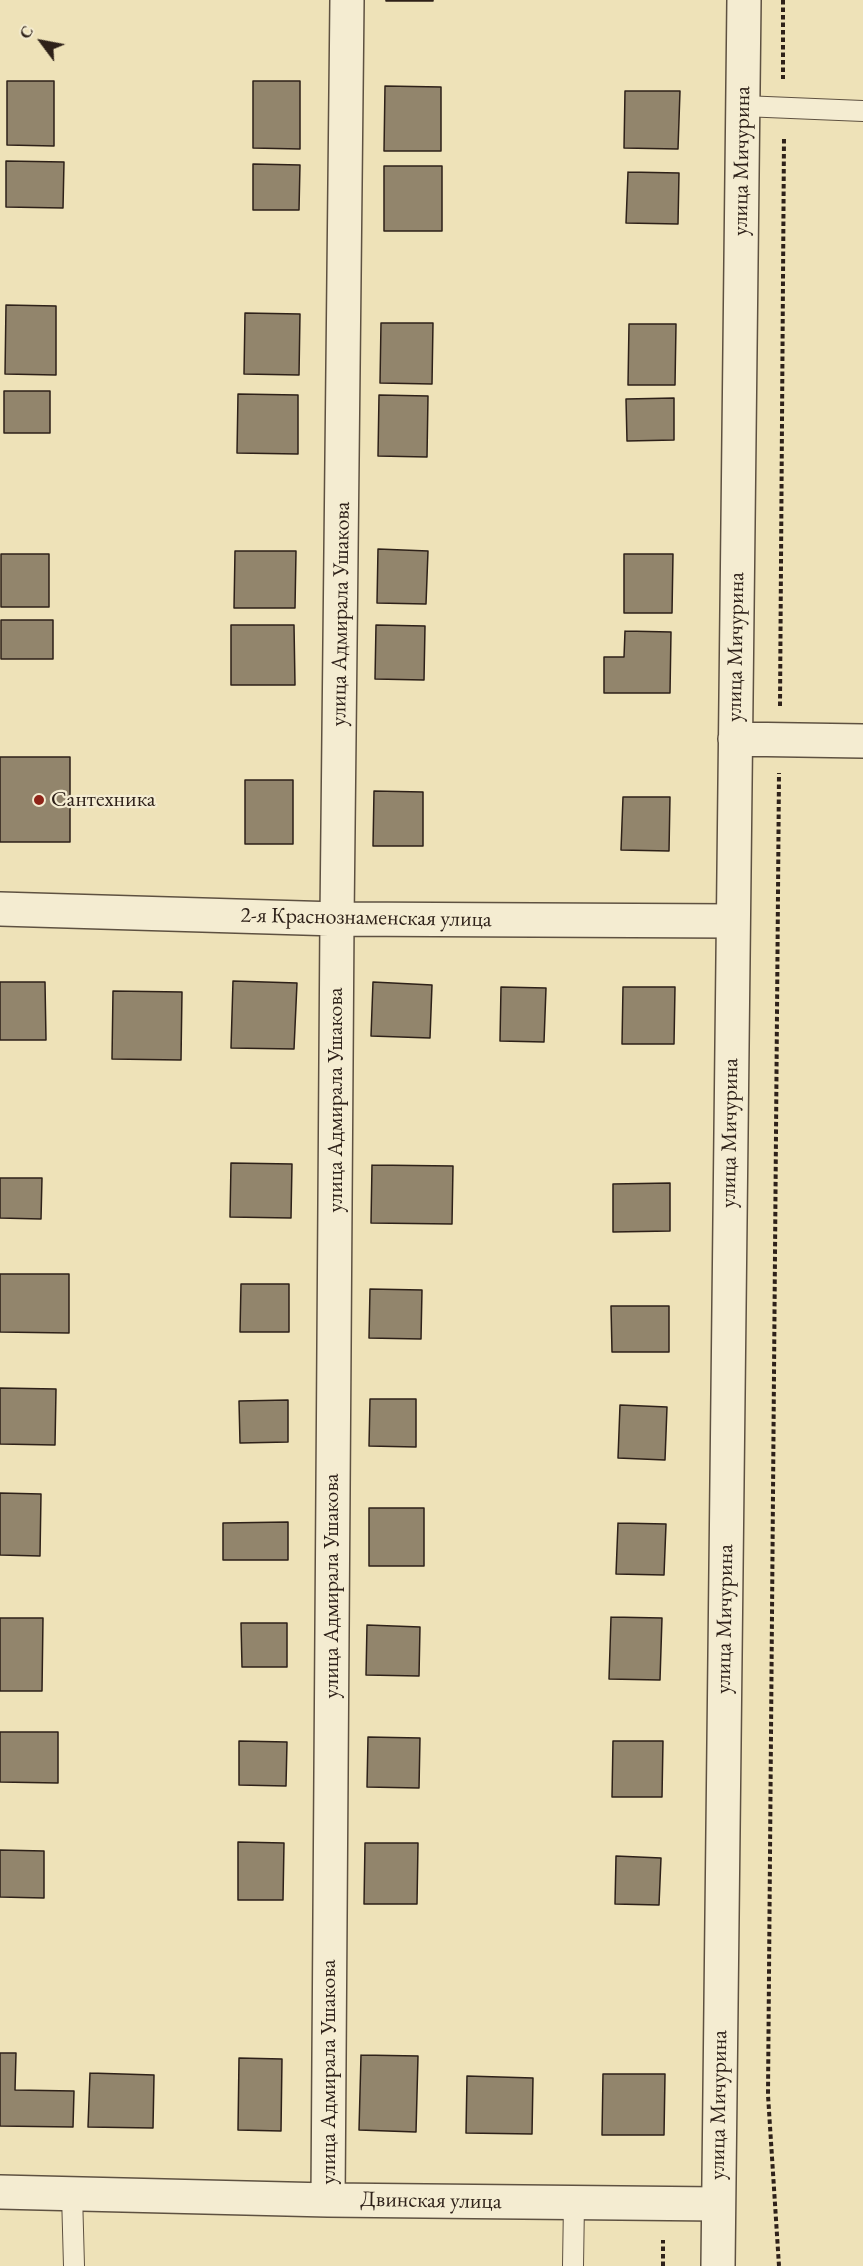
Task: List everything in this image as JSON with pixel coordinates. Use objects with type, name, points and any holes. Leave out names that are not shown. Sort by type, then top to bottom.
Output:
[{"type":"street","name":"улица Адмирала Ушакова","points":[[328,2200],[337,919],[347,0]]},
{"type":"street","name":"улица Мичурина","points":[[718,2266],[744,0]]},
{"type":"street","points":[[735,739],[863,741]]},
{"type":"street","name":"2-я Краснознаменская улица","points":[[0,909],[337,919],[732,921]]},
{"type":"street","name":"Двинская улица","points":[[0,2192],[328,2200],[718,2204]]},
{"type":"lane","points":[[743,106],[863,111]]},
{"type":"lane","points":[[72,2194],[74,2266]]},
{"type":"lane","points":[[573,2266],[574,2203]]},
{"type":"path","points":[[779,2266],[768,2095],[780,741],[783,0]]},
{"type":"building","points":[[433,0],[433,1],[386,1]]},
{"type":"building","points":[[7,81],[54,81],[54,146],[7,145]]},
{"type":"building","points":[[253,81],[300,81],[300,149],[253,148]]},
{"type":"building","points":[[385,86],[441,87],[441,151],[384,151]]},
{"type":"building","points":[[625,91],[680,91],[678,149],[624,148]]},
{"type":"building","points":[[6,161],[64,162],[63,208],[6,207]]},
{"type":"building","points":[[253,164],[300,165],[299,210],[253,210]]},
{"type":"building","points":[[384,166],[442,166],[442,231],[384,231]]},
{"type":"building","points":[[628,172],[679,173],[678,224],[626,223]]},
{"type":"building","points":[[6,305],[56,306],[56,375],[5,374]]},
{"type":"building","points":[[245,313],[300,314],[299,375],[244,374]]},
{"type":"building","points":[[381,323],[433,323],[432,384],[380,383]]},
{"type":"building","points":[[629,324],[676,324],[675,385],[628,385]]},
{"type":"building","points":[[4,391],[50,391],[50,433],[4,433]]},
{"type":"building","points":[[238,394],[298,395],[298,454],[237,453]]},
{"type":"building","points":[[379,395],[428,396],[427,457],[378,456]]},
{"type":"building","points":[[674,398],[674,440],[627,441],[626,399]]},
{"type":"building","points":[[378,549],[428,551],[426,604],[377,603]]},
{"type":"building","points":[[235,551],[296,551],[295,608],[234,608]]},
{"type":"building","points":[[1,554],[49,554],[49,607],[1,607]]},
{"type":"building","points":[[624,554],[673,554],[672,613],[624,613]]},
{"type":"building","points":[[1,620],[53,620],[53,659],[1,659]]},
{"type":"building","points":[[231,625],[294,625],[295,685],[231,685]]},
{"type":"building","points":[[376,625],[425,626],[424,680],[375,679]]},
{"type":"building","points":[[625,631],[671,632],[670,693],[604,693],[604,657],[624,657]]},
{"type":"building","points":[[0,757],[70,757],[70,842],[0,842]]},
{"type":"building","points":[[245,780],[293,780],[293,844],[245,844]]},
{"type":"building","points":[[374,791],[423,792],[423,846],[373,846]]},
{"type":"building","points":[[623,797],[670,797],[669,851],[621,850]]},
{"type":"building","points":[[233,981],[297,983],[294,1049],[231,1048]]},
{"type":"building","points":[[0,982],[45,982],[46,1040],[0,1040]]},
{"type":"building","points":[[373,982],[432,985],[430,1038],[371,1036]]},
{"type":"building","points":[[501,987],[546,988],[544,1042],[500,1041]]},
{"type":"building","points":[[623,987],[675,987],[674,1044],[622,1044]]},
{"type":"building","points":[[113,991],[182,992],[181,1060],[112,1059]]},
{"type":"building","points":[[231,1163],[292,1164],[291,1218],[230,1217]]},
{"type":"building","points":[[372,1165],[453,1166],[452,1224],[371,1223]]},
{"type":"building","points":[[0,1178],[42,1178],[41,1219],[0,1218]]},
{"type":"building","points":[[670,1183],[670,1231],[613,1232],[613,1184]]},
{"type":"building","points":[[0,1274],[69,1274],[69,1333],[0,1332]]},
{"type":"building","points":[[241,1284],[289,1284],[289,1332],[240,1332]]},
{"type":"building","points":[[370,1289],[422,1290],[421,1339],[369,1338]]},
{"type":"building","points":[[611,1306],[669,1306],[669,1352],[612,1352]]},
{"type":"building","points":[[0,1388],[56,1389],[55,1445],[0,1444]]},
{"type":"building","points":[[370,1399],[416,1399],[416,1447],[369,1446]]},
{"type":"building","points":[[288,1400],[288,1442],[240,1443],[239,1401]]},
{"type":"building","points":[[620,1405],[667,1407],[665,1460],[618,1458]]},
{"type":"building","points":[[0,1493],[41,1494],[40,1556],[0,1555]]},
{"type":"building","points":[[369,1508],[424,1508],[424,1566],[369,1566]]},
{"type":"building","points":[[288,1522],[288,1560],[223,1560],[223,1523]]},
{"type":"building","points":[[618,1523],[666,1524],[664,1575],[616,1574]]},
{"type":"building","points":[[611,1617],[662,1618],[660,1680],[609,1679]]},
{"type":"building","points":[[0,1618],[43,1618],[42,1691],[0,1691]]},
{"type":"building","points":[[241,1623],[287,1623],[287,1667],[242,1667]]},
{"type":"building","points":[[367,1625],[420,1627],[419,1676],[366,1675]]},
{"type":"building","points":[[0,1732],[58,1732],[58,1783],[0,1782]]},
{"type":"building","points":[[368,1737],[420,1738],[419,1788],[367,1787]]},
{"type":"building","points":[[239,1741],[287,1742],[286,1786],[239,1785]]},
{"type":"building","points":[[613,1741],[663,1741],[662,1797],[612,1797]]},
{"type":"building","points":[[238,1842],[284,1843],[283,1900],[238,1900]]},
{"type":"building","points":[[365,1843],[418,1843],[417,1904],[364,1904]]},
{"type":"building","points":[[0,1850],[44,1851],[44,1898],[0,1897]]},
{"type":"building","points":[[616,1856],[661,1858],[659,1905],[615,1904]]},
{"type":"building","points":[[0,2053],[16,2053],[15,2090],[74,2091],[73,2127],[0,2126]]},
{"type":"building","points":[[361,2055],[418,2056],[416,2132],[359,2130]]},
{"type":"building","points":[[239,2058],[282,2059],[281,2131],[238,2130]]},
{"type":"building","points":[[90,2073],[154,2075],[153,2128],[88,2127]]},
{"type":"building","points":[[603,2074],[665,2074],[664,2135],[602,2135]]},
{"type":"building","points":[[467,2076],[533,2078],[532,2134],[466,2133]]},
{"type":"place","name":"Сантехника","points":[[39,800]]}]
